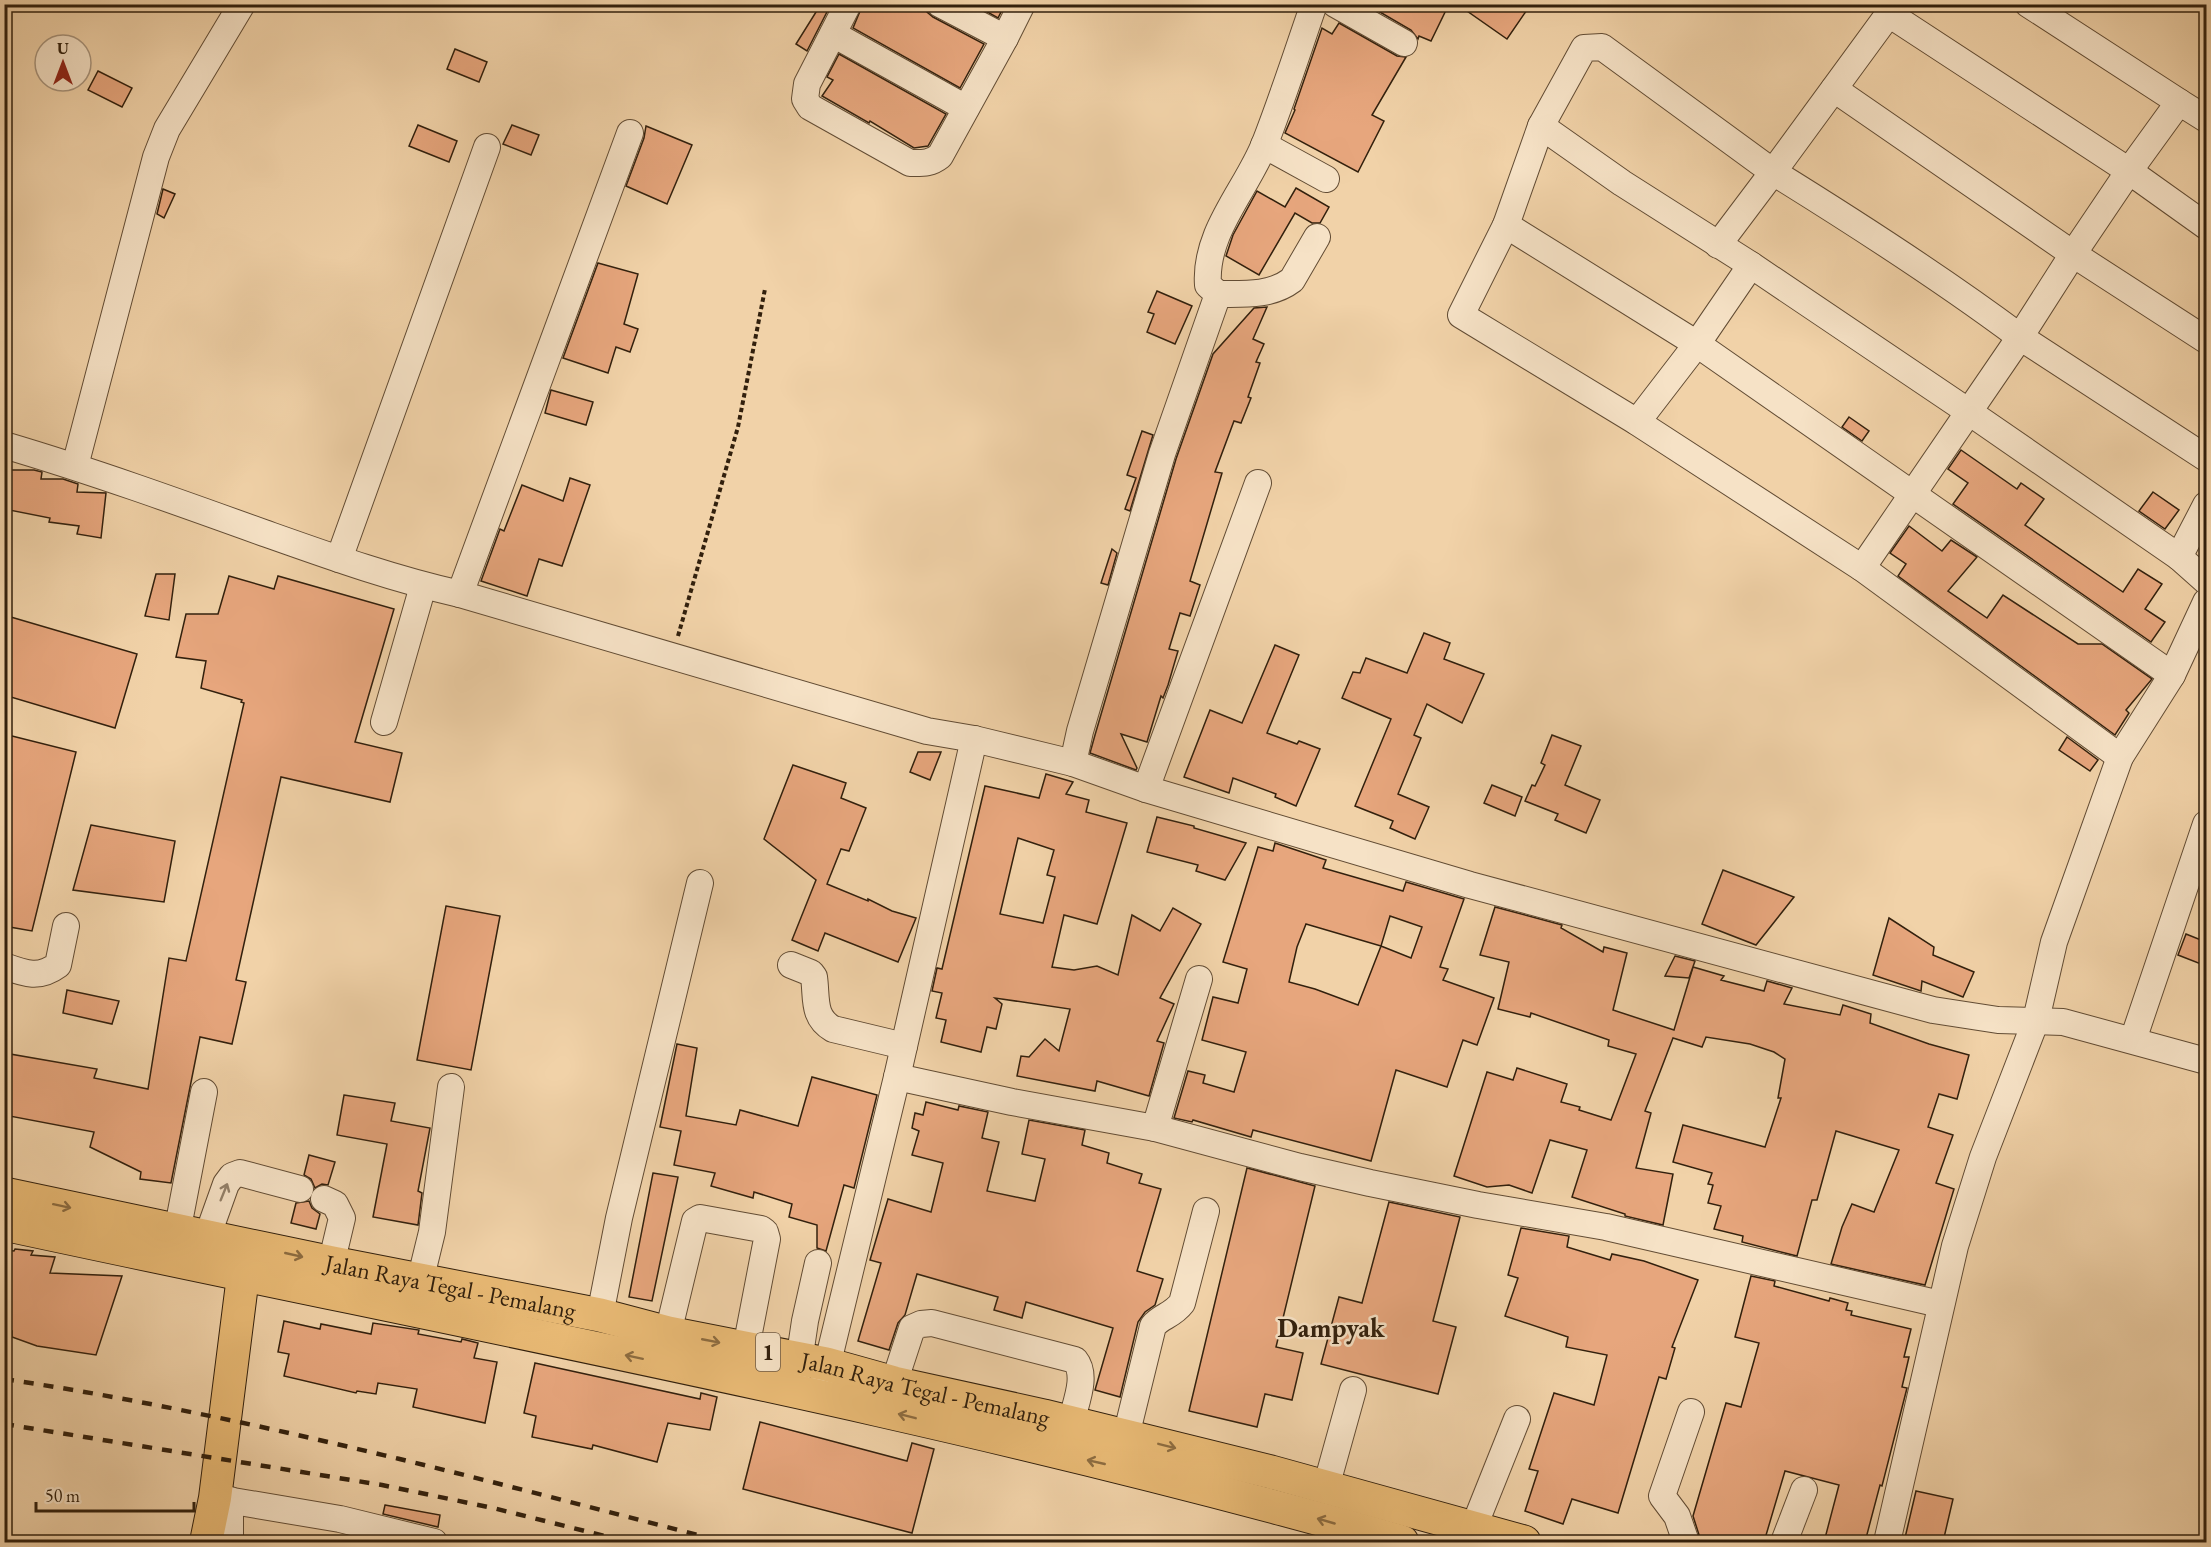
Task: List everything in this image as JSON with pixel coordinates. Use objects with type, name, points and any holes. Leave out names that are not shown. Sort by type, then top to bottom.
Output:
[{"type":"highway","name":"Jalan Raya Tegal - Pemalang","points":[[4,1194],[188,1248]]},
{"type":"highway","name":"Jalan Raya Tegal - Pemalang","points":[[4,1224],[188,1248],[810,1377],[1402,1542]]},
{"type":"highway","name":"Jalan Raya Tegal - Pemalang","points":[[328,1278],[420,1281],[600,1315],[668,1333],[746,1348],[810,1377],[894,1383],[1071,1423],[1326,1487],[1471,1536],[1524,1542]]},
{"type":"main road","points":[[206,1542],[223,1499],[247,1260]]},
{"type":"street","points":[[75,466],[156,157],[167,129],[242,4]]},
{"type":"street","points":[[848,4],[807,84],[806,99],[810,107],[910,163],[932,162],[940,156],[1022,4]]},
{"type":"street","points":[[940,4],[1005,38]]},
{"type":"street","points":[[1314,4],[1264,145],[1217,235],[1208,263],[1208,285],[1218,294],[1271,291],[1286,285],[1292,280],[1317,237]]},
{"type":"street","points":[[1335,4],[1404,43]]},
{"type":"street","points":[[2028,4],[2206,119]]},
{"type":"street","points":[[1718,245],[1893,9],[2206,226]]},
{"type":"street","points":[[833,34],[966,108]]},
{"type":"street","points":[[2120,757],[1862,568],[1637,422],[1461,315],[1506,225],[1541,126],[1584,48],[1602,47],[1773,172],[1876,237],[1974,302],[2020,337],[2206,458]]},
{"type":"street","points":[[1834,89],[2073,254],[2206,340]]},
{"type":"street","points":[[1862,568],[1911,494],[1970,412],[2129,171],[2179,102]]},
{"type":"street","points":[[1541,126],[1622,183],[1751,265],[1970,412],[2179,557],[2206,581]]},
{"type":"street","points":[[460,594],[630,133]]},
{"type":"street","points":[[1264,145],[1326,179]]},
{"type":"street","points":[[339,560],[487,147]]},
{"type":"street","points":[[1506,225],[1697,344],[2172,675]]},
{"type":"street","points":[[1637,422],[1697,344],[1751,265]]},
{"type":"street","points":[[1073,763],[1080,731],[1162,454],[1218,294]]},
{"type":"street","points":[[4,445],[75,466],[339,560],[423,586],[460,594],[927,731],[1073,763],[1146,789],[1493,891],[1925,1008],[1998,1020],[2063,1022],[2206,1061]]},
{"type":"street","points":[[1146,789],[1258,483]]},
{"type":"street","points":[[2179,557],[2206,505]]},
{"type":"street","points":[[384,722],[423,586]]},
{"type":"street","points":[[1887,1542],[1955,1246],[1983,1158],[2036,1020],[2054,942],[2120,757],[2172,675],[2206,602]]},
{"type":"street","points":[[810,1377],[897,1077],[974,740]]},
{"type":"street","points":[[2133,1040],[2206,824]]},
{"type":"street","points":[[600,1315],[619,1218],[700,883]]},
{"type":"street","points":[[4,966],[23,973],[46,974],[58,965],[66,926]]},
{"type":"street","points":[[791,965],[811,973],[814,977],[819,1016],[824,1024],[833,1029],[904,1046]]},
{"type":"street","points":[[1155,1128],[1199,979]]},
{"type":"street","points":[[897,1077],[1012,1102],[1155,1128],[1300,1167],[1370,1183],[1478,1205],[1606,1227],[1940,1304]]},
{"type":"street","points":[[420,1281],[432,1232],[451,1087]]},
{"type":"street","points":[[188,1248],[204,1092]]},
{"type":"street","points":[[188,1248],[232,1176],[240,1173],[300,1189]]},
{"type":"street","points":[[324,1199],[335,1204],[342,1218],[328,1278]]},
{"type":"street","points":[[1126,1436],[1153,1326],[1175,1311],[1182,1303],[1206,1211]]},
{"type":"street","points":[[668,1333],[695,1221],[700,1218],[761,1229],[765,1232],[767,1239],[746,1348]]},
{"type":"street","points":[[810,1377],[818,1263]]},
{"type":"street","points":[[894,1383],[912,1328],[932,1323],[1075,1360],[1080,1366],[1081,1377],[1071,1423]]},
{"type":"street","points":[[1326,1487],[1353,1390]]},
{"type":"street","points":[[1686,1542],[1677,1516],[1662,1496],[1691,1412]]},
{"type":"street","points":[[1471,1536],[1517,1419]]},
{"type":"street","points":[[1784,1542],[1804,1490]]},
{"type":"street","points":[[230,1542],[223,1499],[340,1519],[434,1542]]},
{"type":"path","points":[[672,657],[738,427],[765,289]]},
{"type":"building","points":[[821,4],[831,4],[807,51],[796,44]]},
{"type":"building","points":[[863,4],[925,4],[927,12],[933,17],[984,44],[960,88],[853,28]]},
{"type":"building","points":[[973,4],[1005,4],[998,18]]},
{"type":"building","points":[[1366,4],[1449,4],[1431,41],[1419,36],[1418,39],[1411,30]]},
{"type":"building","points":[[1457,4],[1531,4],[1507,39]]},
{"type":"building","points":[[1339,23],[1397,56],[1406,57],[1372,115],[1384,121],[1358,172],[1285,133],[1322,28],[1332,34]]},
{"type":"building","points":[[455,49],[487,62],[479,82],[447,69]]},
{"type":"building","points":[[839,54],[946,114],[928,146],[914,148],[870,121],[869,123],[822,96],[833,80],[827,77]]},
{"type":"building","points":[[98,71],[132,88],[122,107],[93,92],[93,80]]},
{"type":"building","points":[[418,125],[457,141],[449,162],[409,146]]},
{"type":"building","points":[[512,125],[539,135],[531,155],[503,144]]},
{"type":"building","points":[[646,126],[692,145],[667,204],[626,186],[644,138]]},
{"type":"building","points":[[1296,188],[1329,207],[1320,223],[1312,223],[1295,213],[1259,275],[1226,256],[1233,235],[1257,191],[1285,207]]},
{"type":"building","points":[[163,189],[175,194],[164,218],[157,214]]},
{"type":"building","points":[[598,263],[638,274],[624,324],[638,329],[630,352],[616,347],[608,373],[563,358]]},
{"type":"building","points":[[1157,291],[1192,306],[1175,344],[1147,332],[1154,314],[1148,312]]},
{"type":"building","points":[[1267,307],[1253,339],[1264,344],[1256,362],[1260,363],[1248,397],[1251,398],[1241,423],[1234,421],[1215,472],[1222,473],[1190,581],[1200,585],[1190,616],[1180,613],[1169,649],[1178,651],[1168,685],[1163,698],[1161,696],[1147,742],[1121,734],[1136,770],[1090,753],[1095,735],[1176,459],[1213,354],[1254,308]]},
{"type":"building","points":[[551,390],[593,402],[586,425],[545,413]]},
{"type":"building","points":[[1849,417],[1869,431],[1862,441],[1842,427]]},
{"type":"building","points":[[1142,431],[1153,435],[1130,511],[1125,509],[1136,478],[1127,475]]},
{"type":"building","points":[[1961,450],[2017,489],[2021,483],[2044,499],[2025,525],[2123,592],[2138,569],[2162,584],[2145,609],[2165,622],[2151,642],[1953,504],[1968,483],[1948,469]]},
{"type":"building","points":[[4,470],[34,470],[42,472],[41,479],[63,479],[78,484],[77,492],[106,493],[101,538],[77,534],[79,526],[49,522],[50,518],[4,509]]},
{"type":"building","points":[[570,478],[590,485],[562,566],[539,559],[527,596],[481,581],[500,529],[504,531],[522,485],[563,501]]},
{"type":"building","points":[[2153,492],[2179,510],[2165,529],[2139,511]]},
{"type":"building","points":[[1909,526],[1942,551],[1951,540],[1977,557],[1948,591],[1987,618],[2003,595],[2078,644],[2102,644],[2152,679],[2126,710],[2129,713],[2115,735],[1898,576],[1906,564],[1890,553]]},
{"type":"building","points":[[1112,549],[1117,553],[1108,585],[1101,583]]},
{"type":"building","points":[[156,574],[175,574],[169,620],[145,616]]},
{"type":"building","points":[[229,576],[274,589],[278,576],[394,609],[355,742],[402,753],[390,802],[281,777],[236,980],[246,982],[232,1044],[200,1037],[171,1183],[140,1179],[141,1172],[90,1147],[94,1132],[4,1115],[4,1053],[97,1069],[94,1078],[148,1089],[169,958],[186,961],[244,703],[241,702],[242,700],[201,688],[206,661],[176,657],[186,614],[218,614]]},
{"type":"building","points":[[4,615],[137,654],[115,728],[4,695]]},
{"type":"building","points":[[1424,633],[1450,643],[1444,659],[1484,674],[1462,723],[1427,704],[1414,735],[1421,738],[1398,794],[1429,807],[1415,839],[1390,828],[1393,821],[1355,806],[1391,719],[1342,698],[1353,672],[1360,673],[1366,658],[1407,673]]},
{"type":"building","points":[[1275,645],[1299,655],[1267,733],[1297,744],[1299,741],[1320,749],[1296,806],[1275,797],[1276,794],[1233,778],[1229,793],[1184,777],[1210,710],[1242,723]]},
{"type":"building","points":[[4,734],[76,752],[32,931],[4,926]]},
{"type":"building","points":[[1552,735],[1581,746],[1565,785],[1600,800],[1586,833],[1555,820],[1558,814],[1525,801],[1545,765],[1541,763]]},
{"type":"building","points":[[2067,737],[2098,760],[2090,771],[2059,750]]},
{"type":"building","points":[[918,752],[941,752],[930,780],[910,772]]},
{"type":"building","points":[[793,765],[846,783],[841,798],[866,808],[849,851],[841,849],[827,884],[868,901],[868,899],[892,911],[916,918],[898,962],[825,933],[818,951],[792,940],[816,880],[764,839]]},
{"type":"building","points":[[1046,774],[1073,782],[1066,794],[1089,800],[1086,812],[1127,823],[1097,924],[1064,915],[1052,967],[1074,970],[1097,966],[1118,975],[1132,915],[1160,931],[1173,908],[1201,924],[1160,998],[1174,1004],[1157,1041],[1164,1043],[1149,1096],[1097,1081],[1095,1091],[1017,1076],[1021,1056],[1029,1057],[1045,1039],[1059,1051],[1070,1009],[995,998],[1002,1004],[996,1029],[987,1027],[981,1052],[941,1042],[946,1020],[936,1018],[942,993],[932,991],[937,968],[942,969],[985,786],[1039,798]],"holes":[[[1018,838],[1054,850],[1047,875],[1055,877],[1043,923],[1000,914]]]},
{"type":"building","points":[[1492,785],[1522,797],[1515,816],[1484,803]]},
{"type":"building","points":[[1157,817],[1246,843],[1225,880],[1196,871],[1198,865],[1147,852]]},
{"type":"building","points":[[91,825],[175,841],[164,902],[73,890]]},
{"type":"building","points":[[1275,843],[1326,860],[1323,868],[1403,891],[1406,882],[1464,899],[1440,967],[1448,969],[1443,980],[1494,998],[1477,1045],[1463,1040],[1447,1087],[1396,1070],[1371,1161],[1253,1130],[1251,1137],[1193,1120],[1192,1122],[1174,1118],[1188,1071],[1205,1075],[1203,1083],[1234,1092],[1246,1052],[1202,1040],[1213,997],[1238,1003],[1247,969],[1223,962],[1258,847],[1273,851]],"holes":[[[1390,916],[1422,927],[1411,958],[1381,946]],[[1306,924],[1381,946],[1358,1005],[1289,982],[1297,947]]]},
{"type":"building","points":[[1723,870],[1794,897],[1756,945],[1702,924]]},
{"type":"building","points":[[446,906],[500,916],[471,1070],[417,1060]]},
{"type":"building","points":[[1495,907],[1562,925],[1561,928],[1603,952],[1604,947],[1627,953],[1613,1010],[1674,1030],[1693,967],[1724,976],[1721,980],[1764,991],[1767,981],[1792,988],[1784,1004],[1840,1015],[1843,1005],[1871,1014],[1870,1023],[1929,1044],[1969,1055],[1957,1099],[1939,1094],[1928,1127],[1953,1135],[1936,1183],[1954,1189],[1925,1285],[1831,1264],[1842,1227],[1852,1204],[1874,1212],[1899,1150],[1836,1131],[1817,1200],[1812,1200],[1797,1256],[1742,1242],[1743,1236],[1714,1229],[1721,1206],[1708,1203],[1713,1185],[1708,1184],[1712,1173],[1673,1162],[1683,1125],[1765,1147],[1781,1098],[1778,1098],[1785,1059],[1774,1052],[1750,1044],[1706,1037],[1702,1047],[1673,1038],[1645,1111],[1651,1113],[1636,1168],[1673,1174],[1663,1225],[1625,1216],[1625,1214],[1572,1197],[1587,1150],[1550,1140],[1532,1193],[1509,1185],[1487,1187],[1454,1176],[1487,1072],[1513,1080],[1517,1068],[1567,1084],[1561,1102],[1611,1120],[1636,1054],[1608,1046],[1609,1040],[1531,1013],[1530,1017],[1498,1009],[1509,962],[1480,955]]},
{"type":"building","points":[[1889,918],[1934,947],[1933,955],[1974,972],[1963,997],[1922,981],[1921,991],[1873,975]]},
{"type":"building","points":[[2186,934],[2206,942],[2206,966],[2178,955]]},
{"type":"building","points":[[1675,956],[1695,961],[1689,978],[1665,976]]},
{"type":"building","points":[[67,990],[119,1001],[112,1024],[63,1013]]},
{"type":"building","points":[[677,1044],[697,1048],[686,1116],[736,1125],[740,1110],[798,1126],[812,1077],[877,1095],[854,1188],[844,1185],[826,1251],[817,1248],[817,1225],[789,1217],[792,1204],[754,1192],[753,1198],[711,1186],[715,1173],[674,1165],[681,1131],[660,1127]]},
{"type":"building","points":[[344,1095],[395,1103],[391,1121],[430,1128],[418,1191],[422,1193],[418,1225],[373,1217],[387,1144],[337,1135]]},
{"type":"building","points":[[926,1102],[958,1110],[959,1106],[988,1112],[982,1138],[999,1142],[987,1191],[1035,1201],[1045,1159],[1022,1154],[1029,1120],[1085,1130],[1082,1145],[1109,1153],[1107,1163],[1142,1174],[1139,1183],[1161,1189],[1137,1271],[1163,1279],[1155,1305],[1145,1312],[1138,1322],[1120,1397],[1095,1390],[1113,1328],[1026,1302],[1022,1318],[994,1310],[998,1297],[917,1274],[905,1315],[898,1323],[889,1350],[858,1341],[881,1263],[870,1260],[888,1199],[931,1212],[943,1163],[912,1155],[919,1131],[912,1128],[915,1113],[923,1115]]},
{"type":"building","points":[[309,1155],[335,1162],[328,1185],[322,1184],[315,1188],[311,1179],[304,1175]]},
{"type":"building","points":[[1247,1168],[1315,1186],[1276,1347],[1303,1353],[1292,1400],[1265,1394],[1257,1427],[1189,1411]]},
{"type":"building","points":[[653,1173],[678,1177],[652,1301],[629,1297]]},
{"type":"building","points":[[309,1201],[312,1208],[320,1214],[316,1229],[291,1223],[296,1203]]},
{"type":"building","points":[[1389,1202],[1460,1217],[1433,1321],[1456,1327],[1438,1394],[1321,1364],[1339,1297],[1362,1303]]},
{"type":"building","points":[[1521,1228],[1569,1236],[1567,1247],[1610,1260],[1612,1254],[1644,1261],[1698,1280],[1672,1347],[1675,1348],[1666,1379],[1659,1377],[1618,1513],[1572,1499],[1563,1524],[1525,1511],[1538,1471],[1529,1469],[1554,1393],[1594,1405],[1607,1355],[1566,1347],[1568,1337],[1505,1316],[1518,1278],[1508,1275]]},
{"type":"building","points":[[15,1249],[33,1251],[31,1255],[55,1257],[50,1273],[122,1276],[96,1355],[37,1346],[12,1337],[12,1331],[4,1330],[4,1250],[14,1251]]},
{"type":"building","points":[[1751,1276],[1775,1281],[1774,1286],[1829,1301],[1830,1298],[1848,1303],[1846,1310],[1852,1311],[1851,1315],[1911,1329],[1904,1357],[1909,1357],[1902,1387],[1907,1388],[1865,1542],[1824,1542],[1839,1485],[1785,1471],[1764,1542],[1714,1542],[1700,1538],[1693,1516],[1726,1403],[1741,1407],[1759,1343],[1735,1337]]},
{"type":"building","points":[[284,1321],[320,1329],[321,1324],[371,1334],[373,1323],[419,1330],[418,1334],[478,1343],[474,1358],[497,1362],[485,1423],[413,1407],[417,1389],[378,1383],[376,1394],[357,1391],[356,1393],[284,1376],[289,1354],[278,1352]]},
{"type":"building","points":[[535,1363],[700,1399],[701,1393],[717,1397],[710,1430],[668,1423],[657,1462],[593,1445],[592,1449],[532,1437],[536,1416],[524,1413]]},
{"type":"building","points":[[760,1422],[907,1461],[912,1443],[934,1449],[912,1533],[743,1489]]},
{"type":"building","points":[[1916,1491],[1953,1499],[1943,1542],[1904,1542]]},
{"type":"building","points":[[385,1505],[440,1515],[438,1527],[383,1514]]},
{"type":"railway","points":[[4,1379],[95,1394],[277,1430],[457,1473],[725,1542]]},
{"type":"railway","points":[[4,1424],[382,1485],[493,1508],[629,1542]]},
{"type":"district","name":"Dampyak","points":[[1331,1327]]}]
